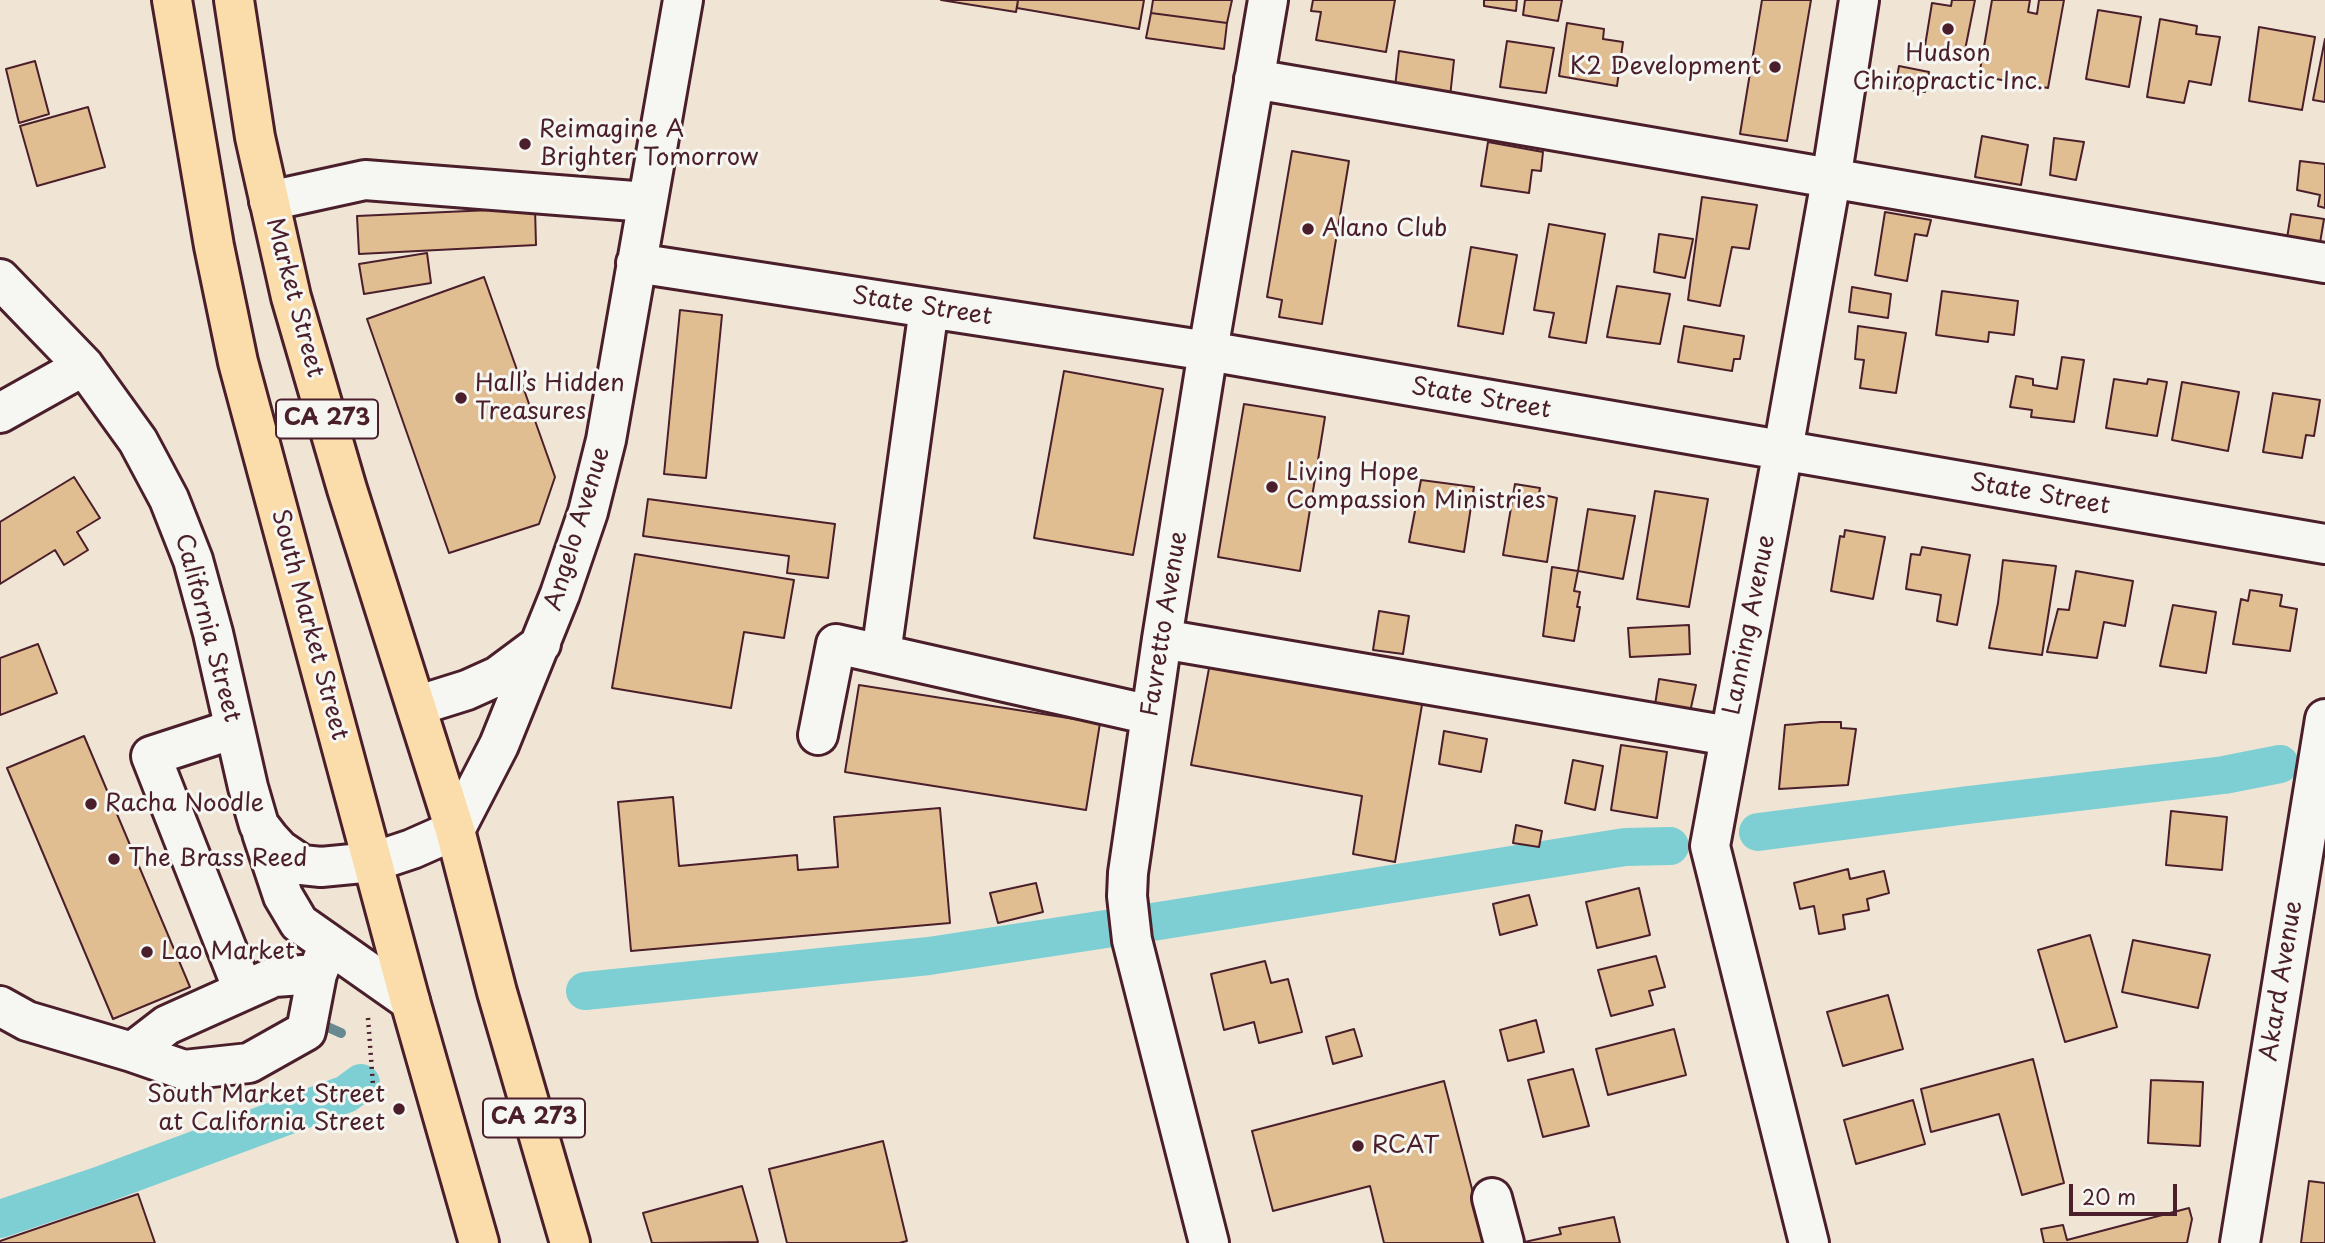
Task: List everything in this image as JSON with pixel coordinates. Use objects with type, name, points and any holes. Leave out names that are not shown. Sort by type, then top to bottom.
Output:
[{"type":"main road","name":"South Market Street","points":[[172,0],[214,246],[238,362],[410,1001],[479,1243]]},
{"type":"main road","name":"Market Street","points":[[234,0],[255,137],[294,310],[347,489],[455,830]]},
{"type":"main road","name":"CA 273","points":[[455,830],[497,992],[570,1243]]},
{"type":"street","name":"Angelo Avenue","points":[[455,830],[499,745],[541,644],[598,478],[683,0]]},
{"type":"street","name":"Favretto Avenue","points":[[1209,1243],[1130,927],[1128,873],[1208,351],[1268,0]]},
{"type":"street","name":"Lanning Avenue","points":[[1809,1243],[1712,859],[1711,834],[1831,180],[1859,0]]},
{"type":"street","points":[[1254,79],[2325,263]]},
{"type":"street","points":[[269,201],[365,180],[647,202]]},
{"type":"street","name":"State Street","points":[[636,262],[1208,351],[2325,544]]},
{"type":"street","name":"California Street","points":[[0,279],[84,366],[138,441],[169,499],[193,560],[248,787],[289,909],[323,959],[410,1001]]},
{"type":"street","points":[[881,654],[929,308]]},
{"type":"street","points":[[0,413],[84,366]]},
{"type":"street","points":[[1162,639],[1729,736]]},
{"type":"street","points":[[416,706],[467,690],[498,676],[541,644]]},
{"type":"street","points":[[818,735],[835,644],[1151,715]]},
{"type":"street","name":"Akard Avenue","points":[[2239,1243],[2325,719]]},
{"type":"street","points":[[234,729],[151,756],[243,990]]},
{"type":"street","name":"California Street","points":[[259,825],[280,850],[302,865],[338,867],[373,862]]},
{"type":"street","points":[[373,862],[455,830]]},
{"type":"street","points":[[132,1052],[167,1025],[243,990],[323,959]]},
{"type":"street","points":[[9,1021],[132,1052],[184,1070],[248,1063],[306,1031],[323,959]]},
{"type":"street","points":[[1492,1198],[1504,1243]]},
{"type":"path","points":[[368,1013],[374,1098]]},
{"type":"building","points":[[941,0],[1018,0],[1016,12]]},
{"type":"building","points":[[1018,0],[1144,0],[1139,29],[1017,8]]},
{"type":"building","points":[[1153,0],[1232,0],[1227,23],[1151,13]]},
{"type":"building","points":[[1313,0],[1395,0],[1386,52],[1316,40],[1321,12],[1311,11]]},
{"type":"building","points":[[1484,0],[1517,0],[1516,11],[1484,6]]},
{"type":"building","points":[[1525,0],[1562,0],[1558,21],[1523,15]]},
{"type":"building","name":"K2 Development","points":[[1762,0],[1811,0],[1787,141],[1740,134]]},
{"type":"building","name":"Hudson Chiropractic Inc.","points":[[1952,0],[1975,0],[1963,60],[1924,52],[1932,3],[1951,6]]},
{"type":"building","points":[[1992,0],[2030,0],[2028,12],[2037,14],[2039,0],[2064,0],[2048,88],[1979,76]]},
{"type":"building","points":[[2098,10],[2141,17],[2129,87],[2086,79]]},
{"type":"building","points":[[1151,13],[1227,23],[1224,49],[1146,38]]},
{"type":"building","points":[[2160,19],[2197,26],[2196,34],[2220,37],[2211,85],[2189,81],[2184,103],[2147,97]]},
{"type":"building","points":[[1567,23],[1604,29],[1603,39],[1623,42],[1617,86],[1559,76]]},
{"type":"building","points":[[2259,27],[2315,37],[2302,110],[2249,101]]},
{"type":"building","points":[[2325,39],[2325,102],[2313,100]]},
{"type":"building","points":[[1507,41],[1554,48],[1546,93],[1500,87]]},
{"type":"building","points":[[1399,51],[1454,60],[1450,97],[1395,87]]},
{"type":"building","points":[[35,61],[49,114],[19,123],[6,69]]},
{"type":"building","points":[[1899,66],[1929,72],[1925,92],[1895,88]]},
{"type":"building","points":[[88,107],[105,167],[37,186],[20,126]]},
{"type":"building","points":[[1982,136],[2028,145],[2021,185],[1975,177]]},
{"type":"building","points":[[2054,138],[2084,142],[2076,180],[2050,175]]},
{"type":"building","points":[[1488,142],[1543,152],[1541,171],[1532,170],[1529,193],[1481,186]]},
{"type":"building","name":"Alano Club","points":[[1292,151],[1349,161],[1322,324],[1279,317],[1282,300],[1267,297]]},
{"type":"building","points":[[2300,161],[2325,164],[2325,208],[2318,206],[2320,195],[2297,190]]},
{"type":"building","points":[[1702,197],[1757,205],[1749,249],[1732,247],[1720,306],[1688,300]]},
{"type":"building","points":[[535,208],[536,245],[359,254],[357,216]]},
{"type":"building","points":[[1885,212],[1931,220],[1927,236],[1915,234],[1907,281],[1875,275]]},
{"type":"building","points":[[2291,214],[2324,219],[2320,243],[2287,238]]},
{"type":"building","points":[[1549,224],[1605,234],[1586,343],[1549,337],[1554,313],[1534,310]]},
{"type":"building","points":[[1659,234],[1693,239],[1685,278],[1654,272]]},
{"type":"building","points":[[1471,247],[1517,255],[1503,334],[1458,326]]},
{"type":"building","points":[[427,253],[431,283],[364,294],[359,264]]},
{"type":"building","name":"Hall’s Hidden Treasures","points":[[484,277],[555,477],[539,524],[449,553],[367,319]]},
{"type":"building","points":[[1617,286],[1670,294],[1660,344],[1607,337]]},
{"type":"building","points":[[1852,287],[1891,294],[1888,318],[1849,312]]},
{"type":"building","points":[[1942,291],[2018,301],[2014,335],[1989,332],[1988,342],[1936,335]]},
{"type":"building","points":[[680,310],[722,315],[706,478],[664,474]]},
{"type":"building","points":[[1684,326],[1744,336],[1740,359],[1734,359],[1732,371],[1678,362]]},
{"type":"building","points":[[1858,326],[1906,333],[1896,393],[1860,388],[1864,360],[1855,359]]},
{"type":"building","points":[[2062,357],[2084,360],[2074,422],[2031,417],[2032,410],[2010,407],[2016,376],[2033,379],[2033,385],[2057,389]]},
{"type":"building","points":[[1064,371],[1163,389],[1133,555],[1034,538]]},
{"type":"building","points":[[2114,379],[2147,384],[2148,379],[2167,382],[2157,436],[2106,428]]},
{"type":"building","points":[[2182,382],[2239,392],[2228,451],[2172,440]]},
{"type":"building","points":[[2273,393],[2320,400],[2314,436],[2306,435],[2302,458],[2263,452]]},
{"type":"building","name":"Living Hope Compassion Ministries","points":[[1244,404],[1325,417],[1300,571],[1218,557]]},
{"type":"building","points":[[74,477],[100,518],[77,532],[88,550],[64,565],[55,550],[0,584],[0,522]]},
{"type":"building","points":[[1421,480],[1474,487],[1464,552],[1409,542]]},
{"type":"building","points":[[1515,484],[1540,488],[1539,494],[1557,498],[1547,562],[1503,555]]},
{"type":"building","points":[[1655,491],[1708,499],[1689,607],[1637,599]]},
{"type":"building","points":[[648,499],[835,524],[828,578],[787,573],[789,556],[643,536]]},
{"type":"building","points":[[1588,509],[1635,516],[1623,579],[1578,571]]},
{"type":"building","points":[[1845,530],[1885,537],[1873,599],[1831,591],[1840,536],[1844,537]]},
{"type":"building","points":[[1922,547],[1970,555],[1957,625],[1937,621],[1941,595],[1906,589],[1911,554],[1920,555]]},
{"type":"building","points":[[635,554],[794,580],[784,638],[744,632],[731,708],[612,688]]},
{"type":"building","points":[[2003,560],[2056,566],[2042,655],[1989,648]]},
{"type":"building","points":[[1552,567],[1578,571],[1574,591],[1580,592],[1577,607],[1580,607],[1574,641],[1543,636]]},
{"type":"building","points":[[2076,571],[2133,581],[2125,626],[2104,622],[2097,658],[2047,652],[2058,609],[2069,610]]},
{"type":"building","points":[[2250,590],[2282,595],[2280,606],[2297,609],[2290,651],[2233,644],[2241,599],[2248,601]]},
{"type":"building","points":[[2173,605],[2216,612],[2206,673],[2160,666]]},
{"type":"building","points":[[1379,611],[1409,616],[1403,654],[1373,650]]},
{"type":"building","points":[[1689,625],[1690,654],[1630,657],[1628,628]]},
{"type":"building","points":[[38,644],[57,693],[0,715],[0,658]]},
{"type":"building","points":[[1210,663],[1423,699],[1395,862],[1353,854],[1362,796],[1191,765]]},
{"type":"building","points":[[1659,679],[1696,685],[1690,712],[1655,705]]},
{"type":"building","points":[[859,685],[1100,723],[1086,810],[845,772]]},
{"type":"building","points":[[1841,722],[1841,728],[1856,729],[1848,785],[1779,789],[1785,725]]},
{"type":"building","points":[[1444,731],[1487,739],[1481,772],[1439,764]]},
{"type":"building","points":[[84,736],[190,987],[113,1019],[7,768]]},
{"type":"building","points":[[1621,745],[1667,752],[1657,818],[1611,810]]},
{"type":"building","points":[[1573,760],[1603,766],[1595,810],[1565,803]]},
{"type":"building","points":[[673,797],[679,866],[797,855],[798,870],[838,867],[834,817],[940,808],[950,923],[631,951],[618,802]]},
{"type":"building","points":[[2171,811],[2227,817],[2222,870],[2166,865]]},
{"type":"building","points":[[1516,825],[1542,831],[1539,847],[1513,843]]},
{"type":"building","points":[[1848,869],[1850,879],[1884,871],[1889,893],[1867,899],[1869,910],[1843,915],[1845,929],[1819,934],[1814,906],[1800,909],[1794,883]]},
{"type":"building","points":[[1036,883],[1043,912],[998,923],[990,893]]},
{"type":"building","points":[[1639,888],[1650,935],[1597,948],[1586,902]]},
{"type":"building","points":[[1529,895],[1537,925],[1500,935],[1493,904]]},
{"type":"building","points":[[2090,935],[2117,1027],[2065,1042],[2038,950]]},
{"type":"building","points":[[2133,940],[2210,955],[2198,1008],[2122,992]]},
{"type":"building","points":[[1656,956],[1665,987],[1649,991],[1653,1005],[1611,1016],[1598,970]]},
{"type":"building","points":[[1265,961],[1271,983],[1288,979],[1302,1032],[1259,1043],[1254,1022],[1224,1030],[1211,974]]},
{"type":"building","points":[[1888,995],[1903,1049],[1843,1066],[1827,1012]]},
{"type":"building","points":[[1536,1020],[1544,1052],[1508,1061],[1500,1030]]},
{"type":"building","points":[[1354,1029],[1362,1056],[1333,1064],[1326,1037]]},
{"type":"building","points":[[1674,1029],[1686,1075],[1608,1095],[1596,1049]]},
{"type":"building","points":[[2033,1059],[2064,1183],[2022,1195],[1999,1114],[1931,1132],[1921,1089]]},
{"type":"building","points":[[1573,1069],[1589,1126],[1543,1137],[1528,1080]]},
{"type":"building","points":[[2151,1080],[2203,1082],[2200,1146],[2148,1143]]},
{"type":"building","name":"RCAT","points":[[1444,1081],[1486,1243],[1384,1243],[1370,1186],[1273,1211],[1252,1131]]},
{"type":"building","points":[[1913,1100],[1925,1144],[1856,1164],[1844,1120]]},
{"type":"building","points":[[883,1141],[907,1241],[787,1243],[769,1169]]},
{"type":"building","points":[[2309,1181],[2325,1183],[2325,1243],[2301,1243]]},
{"type":"building","points":[[742,1186],[758,1242],[652,1243],[643,1213]]},
{"type":"building","points":[[138,1194],[155,1243],[0,1243],[0,1241]]},
{"type":"building","points":[[2189,1208],[2192,1219],[2187,1243],[2044,1243],[2041,1229],[2063,1225],[2067,1240]]},
{"type":"building","points":[[1614,1217],[1620,1243],[1520,1243],[1561,1234],[1559,1228]]},
{"type":"waterway","points":[[1758,832],[2224,775],[2280,764]]},
{"type":"waterway","points":[[1146,923],[1625,847],[1670,846]]},
{"type":"waterway","points":[[585,991],[929,956],[1106,929]]},
{"type":"waterway","points":[[321,1024],[341,1033]]},
{"type":"waterway","points":[[0,1219],[98,1186],[346,1094],[361,1083]]},
{"type":"place","name":"Hudson Chiropractic Inc.","points":[[1948,29]]},
{"type":"place","name":"K2 Development","points":[[1775,67]]},
{"type":"place","name":"Reimagine A Brighter Tomorrow","points":[[525,144]]},
{"type":"place","name":"Alano Club","points":[[1308,229]]},
{"type":"place","name":"Hall’s Hidden Treasures","points":[[461,398]]},
{"type":"place","name":"Living Hope Compassion Ministries","points":[[1272,487]]},
{"type":"place","name":"Racha Noodle","points":[[91,804]]},
{"type":"place","name":"The Brass Reed","points":[[114,859]]},
{"type":"place","name":"Lao Market","points":[[147,952]]},
{"type":"place","name":"South Market Street at California Street","points":[[399,1109]]},
{"type":"place","name":"RCAT","points":[[1358,1146]]}]
